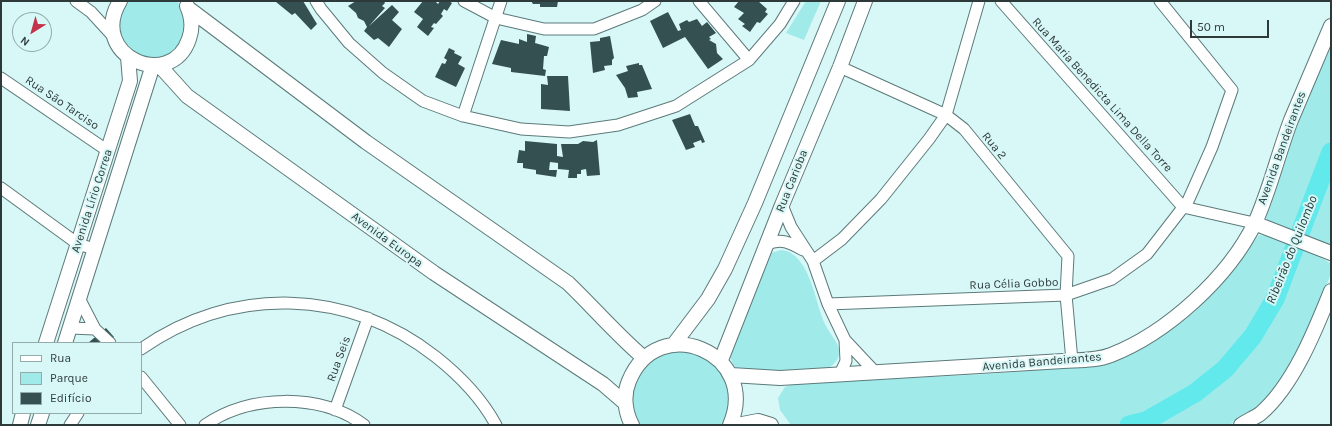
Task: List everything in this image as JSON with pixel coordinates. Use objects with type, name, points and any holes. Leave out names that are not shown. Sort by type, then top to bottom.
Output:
[{"type":"main road","points":[[120,1],[114,10],[112,23],[113,36],[119,48],[128,57],[140,63],[156,65],[171,61],[188,44],[192,32],[192,20],[186,3]]},
{"type":"main road","points":[[674,344],[708,299],[725,269],[755,203],[838,1]]},
{"type":"main road","name":"Rua Carioba","points":[[720,360],[782,205],[840,67],[865,1]]},
{"type":"main road","points":[[186,3],[366,142],[568,283],[592,306],[618,335],[644,358]]},
{"type":"main road","name":"Avenida Bandeirantes","points":[[731,375],[780,378],[1072,361],[1110,356],[1135,344],[1164,326],[1189,307],[1208,288],[1229,261],[1254,223],[1291,121],[1331,26]]},
{"type":"main road","name":"Avenida Lírio Correa","points":[[46,342],[130,81],[128,57]]},
{"type":"main road","name":"Avenida Lírio Correa","points":[[65,342],[94,249],[156,65]]},
{"type":"main road","name":"Avenida Europa","points":[[156,65],[187,96],[434,273],[603,384],[625,403]]},
{"type":"main road","points":[[1254,223],[1331,253]]},
{"type":"main road","points":[[1241,425],[1260,413],[1286,383],[1313,334],[1331,291]]},
{"type":"main road","points":[[630,423],[625,403],[627,386],[633,370],[644,358],[658,349],[674,344],[707,350],[720,360],[731,375],[735,388],[736,402],[734,415],[730,425]]},
{"type":"main road","points":[[20,425],[24,414]]},
{"type":"main road","points":[[38,425],[42,414]]},
{"type":"main road","points":[[737,425],[758,421],[771,425]]},
{"type":"street","points":[[76,1],[91,12],[113,36]]},
{"type":"street","points":[[316,1],[349,43],[383,73],[423,100],[463,116],[520,129],[570,132],[618,125],[676,106],[749,60],[780,24],[794,1]]},
{"type":"street","points":[[464,1],[496,18],[544,29],[594,29],[642,10],[655,1]]},
{"type":"street","points":[[463,116],[501,1]]},
{"type":"street","points":[[699,1],[749,60]]},
{"type":"street","points":[[813,261],[842,239],[881,199],[929,139],[946,115],[979,1]]},
{"type":"street","name":"Rua Maria Benedicta Lima Della Torre","points":[[1001,1],[1183,207]]},
{"type":"street","name":"Rua Célia Gobbo","points":[[828,304],[1066,295],[1112,279],[1147,254],[1188,201],[1212,147],[1232,90],[1160,1]]},
{"type":"street","name":"Rua 2","points":[[840,67],[946,115],[964,129],[1068,256],[1066,295],[1072,361]]},
{"type":"street","name":"Rua São Tarciso","points":[[1,78],[108,151]]},
{"type":"street","points":[[1,188],[78,244],[94,249]]},
{"type":"street","points":[[782,205],[791,227],[804,250],[813,261],[828,304],[845,340],[875,372]]},
{"type":"street","points":[[1183,207],[1254,223]]},
{"type":"street","points":[[766,245],[772,242],[786,241],[804,250]]},
{"type":"street","points":[[79,298],[95,329],[109,342]]},
{"type":"street","points":[[142,348],[162,335],[200,317],[242,306],[284,303],[327,306],[368,318],[415,340],[456,372],[489,412],[496,425]]},
{"type":"street","name":"Rua Seis","points":[[335,410],[368,318]]},
{"type":"street","points":[[70,328],[95,329]]},
{"type":"street","points":[[840,374],[846,361],[845,340]]},
{"type":"street","points":[[142,378],[180,425]]},
{"type":"street","points":[[205,425],[214,418],[243,407],[274,401],[305,402],[335,410],[364,425]]},
{"type":"street","points":[[70,425],[77,414]]},
{"type":"green space","points":[[127,1],[177,1],[183,10],[186,33],[174,52],[153,60],[132,53],[119,34],[120,12]]},
{"type":"green space","points":[[806,1],[821,1],[804,40],[786,33]]},
{"type":"green space","points":[[1331,44],[1331,249],[1269,223],[1265,216],[1298,123]]},
{"type":"green space","points":[[1259,235],[1268,236],[1319,256],[1330,263],[1331,274],[1307,331],[1281,380],[1256,409],[1229,425],[791,425],[780,410],[778,398],[785,387],[793,384],[988,374],[1112,363],[1138,350],[1168,332],[1194,312],[1214,292]]},
{"type":"green space","points":[[781,250],[791,253],[799,260],[806,270],[822,317],[836,341],[839,356],[835,363],[828,368],[743,372],[734,366],[730,357],[767,257],[771,253]]},
{"type":"green space","points":[[674,349],[703,354],[725,374],[731,404],[724,425],[638,425],[633,417],[631,387],[647,362]]},
{"type":"building","points":[[303,1],[317,24],[311,30],[295,13],[292,15],[276,2]]},
{"type":"building","points":[[356,1],[384,1],[385,3],[382,6],[385,8],[369,26],[392,5],[399,12],[392,20],[402,29],[389,47],[378,38],[374,40],[364,31],[367,27],[364,21],[358,18],[356,13],[348,6]]},
{"type":"building","points":[[423,1],[435,1],[438,4],[440,1],[449,1],[452,3],[447,11],[444,9],[441,14],[443,16],[431,27],[434,28],[428,36],[417,27],[423,19],[414,12]]},
{"type":"building","points":[[531,1],[558,1],[557,7],[540,7],[540,4],[533,4]]},
{"type":"building","points":[[739,1],[758,1],[767,9],[765,12],[768,14],[760,23],[757,22],[750,32],[742,26],[745,24],[738,19],[744,13],[734,7]]},
{"type":"building","points":[[668,12],[678,31],[681,30],[679,24],[687,20],[689,22],[697,19],[702,26],[707,22],[716,33],[709,37],[711,39],[709,40],[716,44],[717,53],[723,59],[708,69],[685,37],[663,48],[650,21]]},
{"type":"building","points":[[527,34],[536,36],[535,43],[549,47],[547,56],[544,56],[543,69],[546,70],[545,76],[511,72],[511,68],[492,64],[501,40],[519,44],[519,39],[527,42]]},
{"type":"building","points":[[610,36],[614,58],[612,60],[612,65],[604,66],[605,70],[593,73],[590,42],[600,41],[600,38]]},
{"type":"building","points":[[449,48],[455,51],[454,53],[462,57],[458,64],[465,68],[456,87],[435,77],[442,63],[445,64],[447,60],[444,58]]},
{"type":"building","points":[[639,63],[639,65],[642,65],[652,89],[637,92],[638,97],[628,98],[625,88],[616,75],[628,71],[626,66]]},
{"type":"building","points":[[547,76],[568,76],[570,111],[541,109],[541,84],[548,85]]},
{"type":"building","points":[[690,114],[695,126],[698,126],[705,142],[702,143],[701,140],[693,143],[695,147],[686,150],[672,120]]},
{"type":"building","points":[[597,140],[600,175],[587,176],[586,169],[581,170],[581,174],[577,174],[577,178],[568,178],[569,170],[558,169],[558,163],[550,162],[549,170],[557,170],[556,177],[536,174],[536,170],[523,168],[523,163],[517,163],[519,150],[525,151],[525,141],[557,144],[557,156],[563,157],[561,144],[578,144],[583,141],[593,142]]},
{"type":"building","points":[[106,328],[114,337],[108,342],[89,342]]},
{"type":"waterway","name":"Ribeirão do Quilombo","points":[[1129,425],[1146,421],[1195,393],[1225,369],[1253,336],[1275,299],[1331,152]]}]
